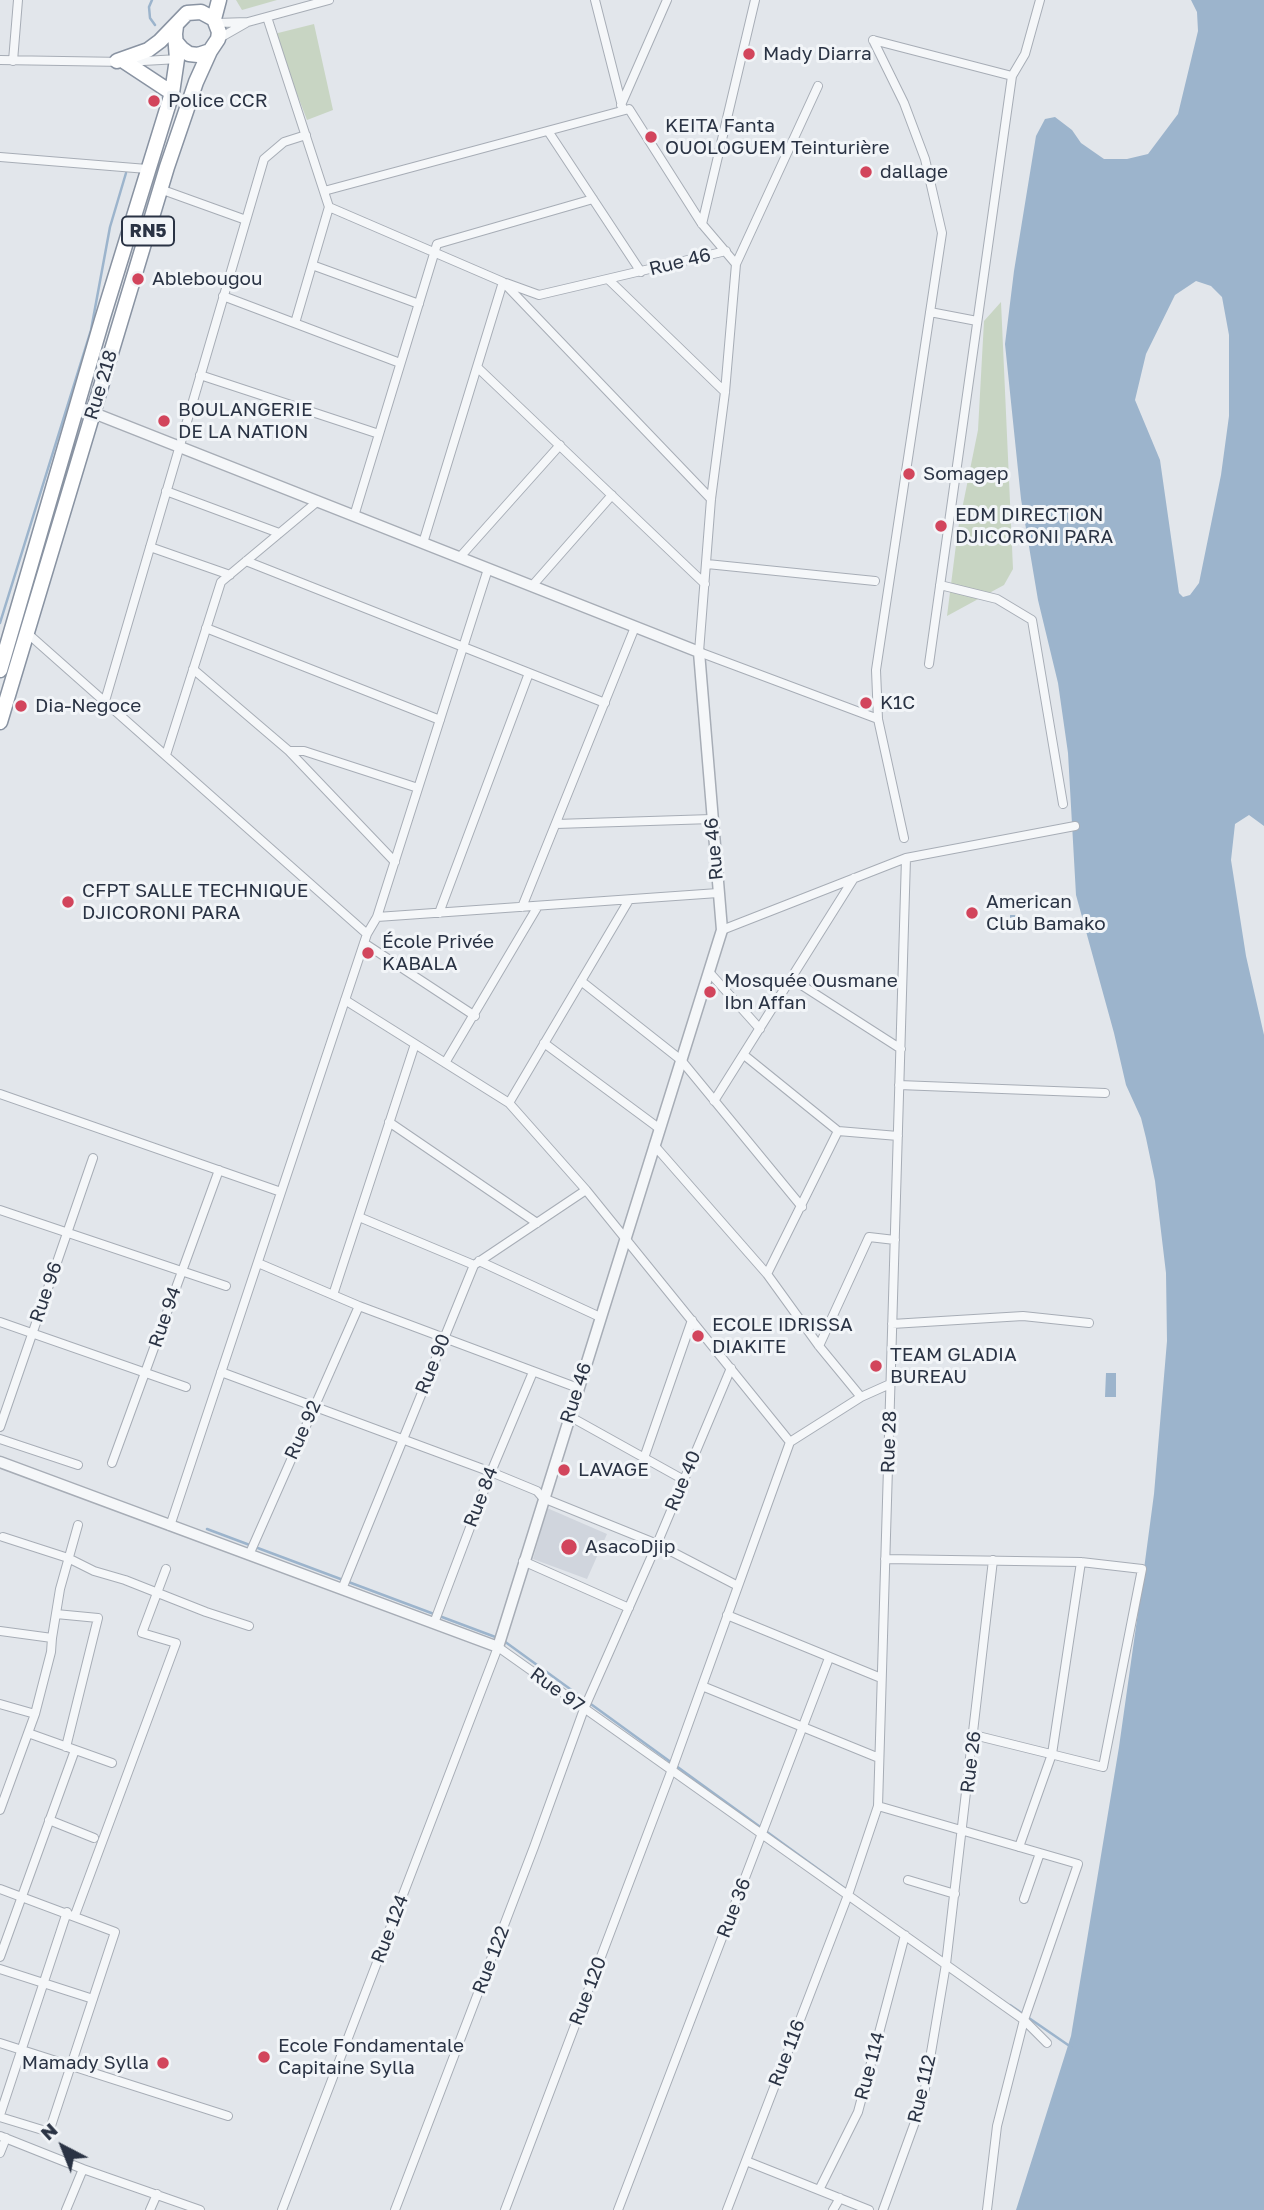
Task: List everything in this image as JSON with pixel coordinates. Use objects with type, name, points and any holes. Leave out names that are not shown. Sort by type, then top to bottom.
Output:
[{"type":"highway","points":[[176,42],[189,54],[209,48],[219,0]]},
{"type":"highway","points":[[121,61],[148,50],[176,26],[191,7],[215,21]]},
{"type":"highway","name":"RN5","points":[[76,406],[172,93],[177,59],[176,26]]},
{"type":"highway","name":"Rue 218","points":[[0,722],[160,189],[209,48]]},
{"type":"highway","points":[[121,61],[172,93]]},
{"type":"highway","name":"Rue 218","points":[[0,670],[76,406]]},
{"type":"street","points":[[13,61],[18,0]]},
{"type":"street","points":[[215,21],[248,22],[329,0]]},
{"type":"street","points":[[595,0],[622,108]]},
{"type":"street","points":[[622,108],[667,0]]},
{"type":"street","points":[[702,223],[755,0]]},
{"type":"street","points":[[929,664],[1012,76],[1026,54],[1040,0]]},
{"type":"street","points":[[267,17],[329,207],[295,323]]},
{"type":"street","points":[[0,60],[177,59],[209,48],[248,22]]},
{"type":"street","points":[[904,838],[877,719],[876,670],[942,233],[925,159],[904,103],[873,40],[1012,76]]},
{"type":"street","points":[[736,264],[818,86]]},
{"type":"street","points":[[324,191],[548,131],[622,108],[629,109],[702,223],[726,251]]},
{"type":"street","points":[[548,131],[641,272]]},
{"type":"street","points":[[105,702],[264,159],[284,142],[306,135]]},
{"type":"street","points":[[0,157],[147,169]]},
{"type":"street","points":[[160,189],[246,220]]},
{"type":"street","points":[[354,516],[437,244],[593,199]]},
{"type":"street","name":"Rue 46","points":[[329,207],[539,295],[726,251],[736,264],[725,392],[711,499],[699,652],[722,930],[542,1499],[498,1647]]},
{"type":"street","points":[[312,265],[418,304]]},
{"type":"street","points":[[609,280],[725,392]]},
{"type":"street","points":[[423,543],[503,282],[711,499]]},
{"type":"street","points":[[223,296],[400,363]]},
{"type":"street","points":[[930,312],[977,321]]},
{"type":"street","points":[[477,367],[705,584]]},
{"type":"street","points":[[200,374],[379,434]]},
{"type":"street","points":[[76,406],[635,627],[877,719]]},
{"type":"street","points":[[460,557],[560,445]]},
{"type":"street","points":[[166,491],[279,533]]},
{"type":"street","points":[[532,586],[612,495]]},
{"type":"street","points":[[166,755],[221,582],[317,501]]},
{"type":"street","points":[[150,547],[230,575]]},
{"type":"street","points":[[246,561],[605,703]]},
{"type":"street","points":[[707,564],[875,581]]},
{"type":"street","points":[[170,1526],[365,938],[377,917],[488,569]]},
{"type":"street","points":[[940,585],[997,599],[1032,620],[1063,804]]},
{"type":"street","points":[[522,907],[635,627]]},
{"type":"street","points":[[206,628],[440,720]]},
{"type":"street","points":[[26,632],[166,755],[365,938],[475,1016]]},
{"type":"street","points":[[193,669],[289,751],[394,862]]},
{"type":"street","points":[[439,912],[529,673]]},
{"type":"street","points":[[289,751],[304,751],[418,788]]},
{"type":"street","points":[[556,824],[712,819]]},
{"type":"street","points":[[722,930],[906,858],[1075,826]]},
{"type":"street","name":"Rue 28","points":[[848,1895],[878,1806],[906,858]]},
{"type":"street","points":[[714,1101],[854,878]]},
{"type":"street","points":[[377,917],[718,893]]},
{"type":"street","points":[[509,1103],[629,900]]},
{"type":"street","points":[[445,1063],[538,906]]},
{"type":"street","points":[[709,972],[760,1030]]},
{"type":"street","points":[[792,979],[901,1049]]},
{"type":"street","points":[[581,981],[681,1060],[802,1207]]},
{"type":"street","points":[[345,1000],[509,1103],[625,1236],[790,1442],[861,1397],[890,1384]]},
{"type":"street","points":[[544,1043],[660,1129]]},
{"type":"street","points":[[333,1295],[415,1044]]},
{"type":"street","points":[[744,1055],[838,1131],[898,1136]]},
{"type":"street","points":[[899,1085],[1105,1093]]},
{"type":"street","points":[[0,1094],[281,1192]]},
{"type":"street","points":[[389,1122],[537,1223]]},
{"type":"street","points":[[767,1275],[838,1131]]},
{"type":"street","points":[[654,1145],[767,1275],[819,1346],[861,1397]]},
{"type":"street","name":"Rue 96","points":[[0,1427],[93,1158]]},
{"type":"street","name":"Rue 94","points":[[112,1463],[219,1170]]},
{"type":"street","points":[[477,1263],[586,1190]]},
{"type":"street","points":[[0,1210],[226,1286]]},
{"type":"street","points":[[359,1217],[477,1263],[600,1317]]},
{"type":"street","points":[[819,1346],[869,1237],[895,1240]]},
{"type":"street","points":[[258,1263],[359,1306],[578,1388]]},
{"type":"street","name":"Rue 90","points":[[343,1587],[443,1338],[477,1263]]},
{"type":"street","name":"Rue 92","points":[[251,1548],[359,1306]]},
{"type":"street","points":[[892,1324],[1023,1316],[1090,1323]]},
{"type":"street","points":[[644,1458],[692,1320]]},
{"type":"street","points":[[0,1322],[186,1387]]},
{"type":"street","name":"Rue 40","points":[[583,1709],[657,1544],[731,1368]]},
{"type":"street","points":[[221,1372],[403,1437],[537,1491],[542,1499],[657,1544],[738,1586]]},
{"type":"street","name":"Rue 84","points":[[434,1623],[491,1472],[533,1373]]},
{"type":"street","points":[[569,1416],[684,1480]]},
{"type":"street","points":[[0,1439],[78,1465]]},
{"type":"street","name":"Rue 120","points":[[505,2210],[671,1772],[790,1442]]},
{"type":"street","name":"Rue 97","points":[[0,1462],[170,1526],[251,1548],[498,1647],[1024,2020],[1047,2043]]},
{"type":"street","points":[[0,1810],[35,1714],[51,1652],[68,1558],[78,1525]]},
{"type":"street","points":[[3,1537],[68,1558],[94,1571],[249,1626]]},
{"type":"street","points":[[885,1559],[1082,1562],[1142,1569],[1103,1767],[974,1735]]},
{"type":"street","name":"Rue 26","points":[[946,1964],[993,1560]]},
{"type":"street","points":[[523,1562],[629,1608]]},
{"type":"street","points":[[1019,1847],[1052,1754],[1082,1562]]},
{"type":"street","points":[[0,1889],[71,1914],[115,1932],[49,2132],[0,2116],[44,1983],[71,1914],[176,1643],[142,1633],[166,1569]]},
{"type":"street","points":[[0,1958],[49,1820],[70,1749],[98,1618],[56,1614]]},
{"type":"street","points":[[727,1615],[881,1678]]},
{"type":"street","points":[[0,1630],[52,1638]]},
{"type":"street","name":"Rue 124","points":[[282,2210],[498,1647]]},
{"type":"street","name":"Rue 36","points":[[618,2210],[829,1658]]},
{"type":"street","points":[[702,1686],[879,1758]]},
{"type":"street","points":[[0,1704],[35,1714]]},
{"type":"street","name":"Rue 122","points":[[395,2210],[534,1847],[583,1709]]},
{"type":"street","points":[[28,1734],[112,1763]]},
{"type":"street","points":[[878,1806],[1078,1864],[1024,2020],[997,2126],[987,2210]]},
{"type":"street","points":[[49,1820],[94,1838]]},
{"type":"street","points":[[1024,1899],[1040,1853]]},
{"type":"street","points":[[908,1880],[955,1894]]},
{"type":"street","name":"Rue 116","points":[[727,2210],[848,1895]]},
{"type":"street","name":"Rue 114","points":[[819,2190],[858,2112],[905,1935]]},
{"type":"street","name":"Rue 112","points":[[883,2210],[923,2100],[946,1964]]},
{"type":"street","points":[[0,1969],[93,1999]]},
{"type":"street","points":[[0,2043],[228,2116]]},
{"type":"street","points":[[0,2153],[3,2137],[196,2209]]},
{"type":"street","points":[[746,2161],[869,2210]]},
{"type":"street","points":[[66,2210],[83,2169]]},
{"type":"street","points":[[150,2210],[156,2194]]},
{"type":"street","points":[[833,2210],[840,2198]]},
{"type":"shaded area","name":"AsacoDjip","points":[[547,1508],[607,1534],[587,1579],[533,1559]]},
{"type":"green space","points":[[236,0],[277,0],[242,10]]},
{"type":"green space","points":[[314,24],[333,110],[307,120],[274,34]]},
{"type":"green space","points":[[1001,302],[1013,569],[1004,585],[947,616],[958,529],[978,430],[984,321]]},
{"type":"water","points":[[1191,0],[1264,0],[1264,826],[1249,815],[1235,824],[1231,860],[1246,956],[1264,1035],[1264,2210],[1016,2210],[1071,2036],[1119,1747],[1142,1584],[1154,1494],[1167,1341],[1166,1273],[1155,1181],[1141,1118],[1126,1085],[1076,895],[1068,753],[1058,683],[1038,600],[1021,499],[1005,344],[1036,136],[1045,119],[1055,117],[1072,130],[1081,143],[1104,159],[1127,159],[1148,154],[1178,114],[1198,31],[1197,12]],"holes":[[[1196,281],[1211,286],[1222,297],[1229,335],[1229,416],[1221,475],[1199,583],[1190,595],[1183,597],[1179,593],[1160,460],[1135,400],[1146,354],[1175,295]]]},
{"type":"water","points":[[1010,915],[1020,915],[1020,933],[1010,932]]},
{"type":"water","points":[[1106,1373],[1116,1373],[1116,1397],[1105,1397]]},
{"type":"waterway","points":[[152,0],[149,7],[150,18],[155,25]]},
{"type":"waterway","points":[[0,623],[91,330],[110,227],[126,173]]},
{"type":"waterway","points":[[207,1529],[498,1638]]},
{"type":"waterway","points":[[504,1641],[847,1890]]},
{"type":"waterway","points":[[1010,2005],[1071,2047]]},
{"type":"place","name":"Mady Diarra","points":[[749,54]]},
{"type":"place","name":"Police CCR","points":[[154,101]]},
{"type":"place","name":"KEITA Fanta OUOLOGUEM Teinturière","points":[[651,137]]},
{"type":"place","name":"dallage","points":[[866,172]]},
{"type":"place","name":"Ablebougou","points":[[138,279]]},
{"type":"place","name":"BOULANGERIE DE LA NATION","points":[[164,421]]},
{"type":"place","name":"Somagep","points":[[909,474]]},
{"type":"place","name":"EDM DIRECTION DJICORONI PARA","points":[[941,526]]},
{"type":"place","name":"K1C","points":[[866,703]]},
{"type":"place","name":"Dia-Negoce","points":[[21,706]]},
{"type":"place","name":"CFPT SALLE TECHNIQUE DJICORONI PARA","points":[[68,902]]},
{"type":"place","name":"American Club Bamako","points":[[972,913]]},
{"type":"place","name":"École Privée KABALA","points":[[368,953]]},
{"type":"place","name":"Mosquée Ousmane Ibn Affan","points":[[710,992]]},
{"type":"place","name":"ECOLE IDRISSA DIAKITE","points":[[698,1336]]},
{"type":"place","name":"TEAM GLADIA BUREAU","points":[[876,1366]]},
{"type":"place","name":"LAVAGE","points":[[564,1470]]},
{"type":"place","name":"AsacoDjip","points":[[569,1547]]},
{"type":"place","name":"Ecole Fondamentale Capitaine Sylla","points":[[264,2057]]},
{"type":"place","name":"Mamady Sylla","points":[[163,2063]]}]
